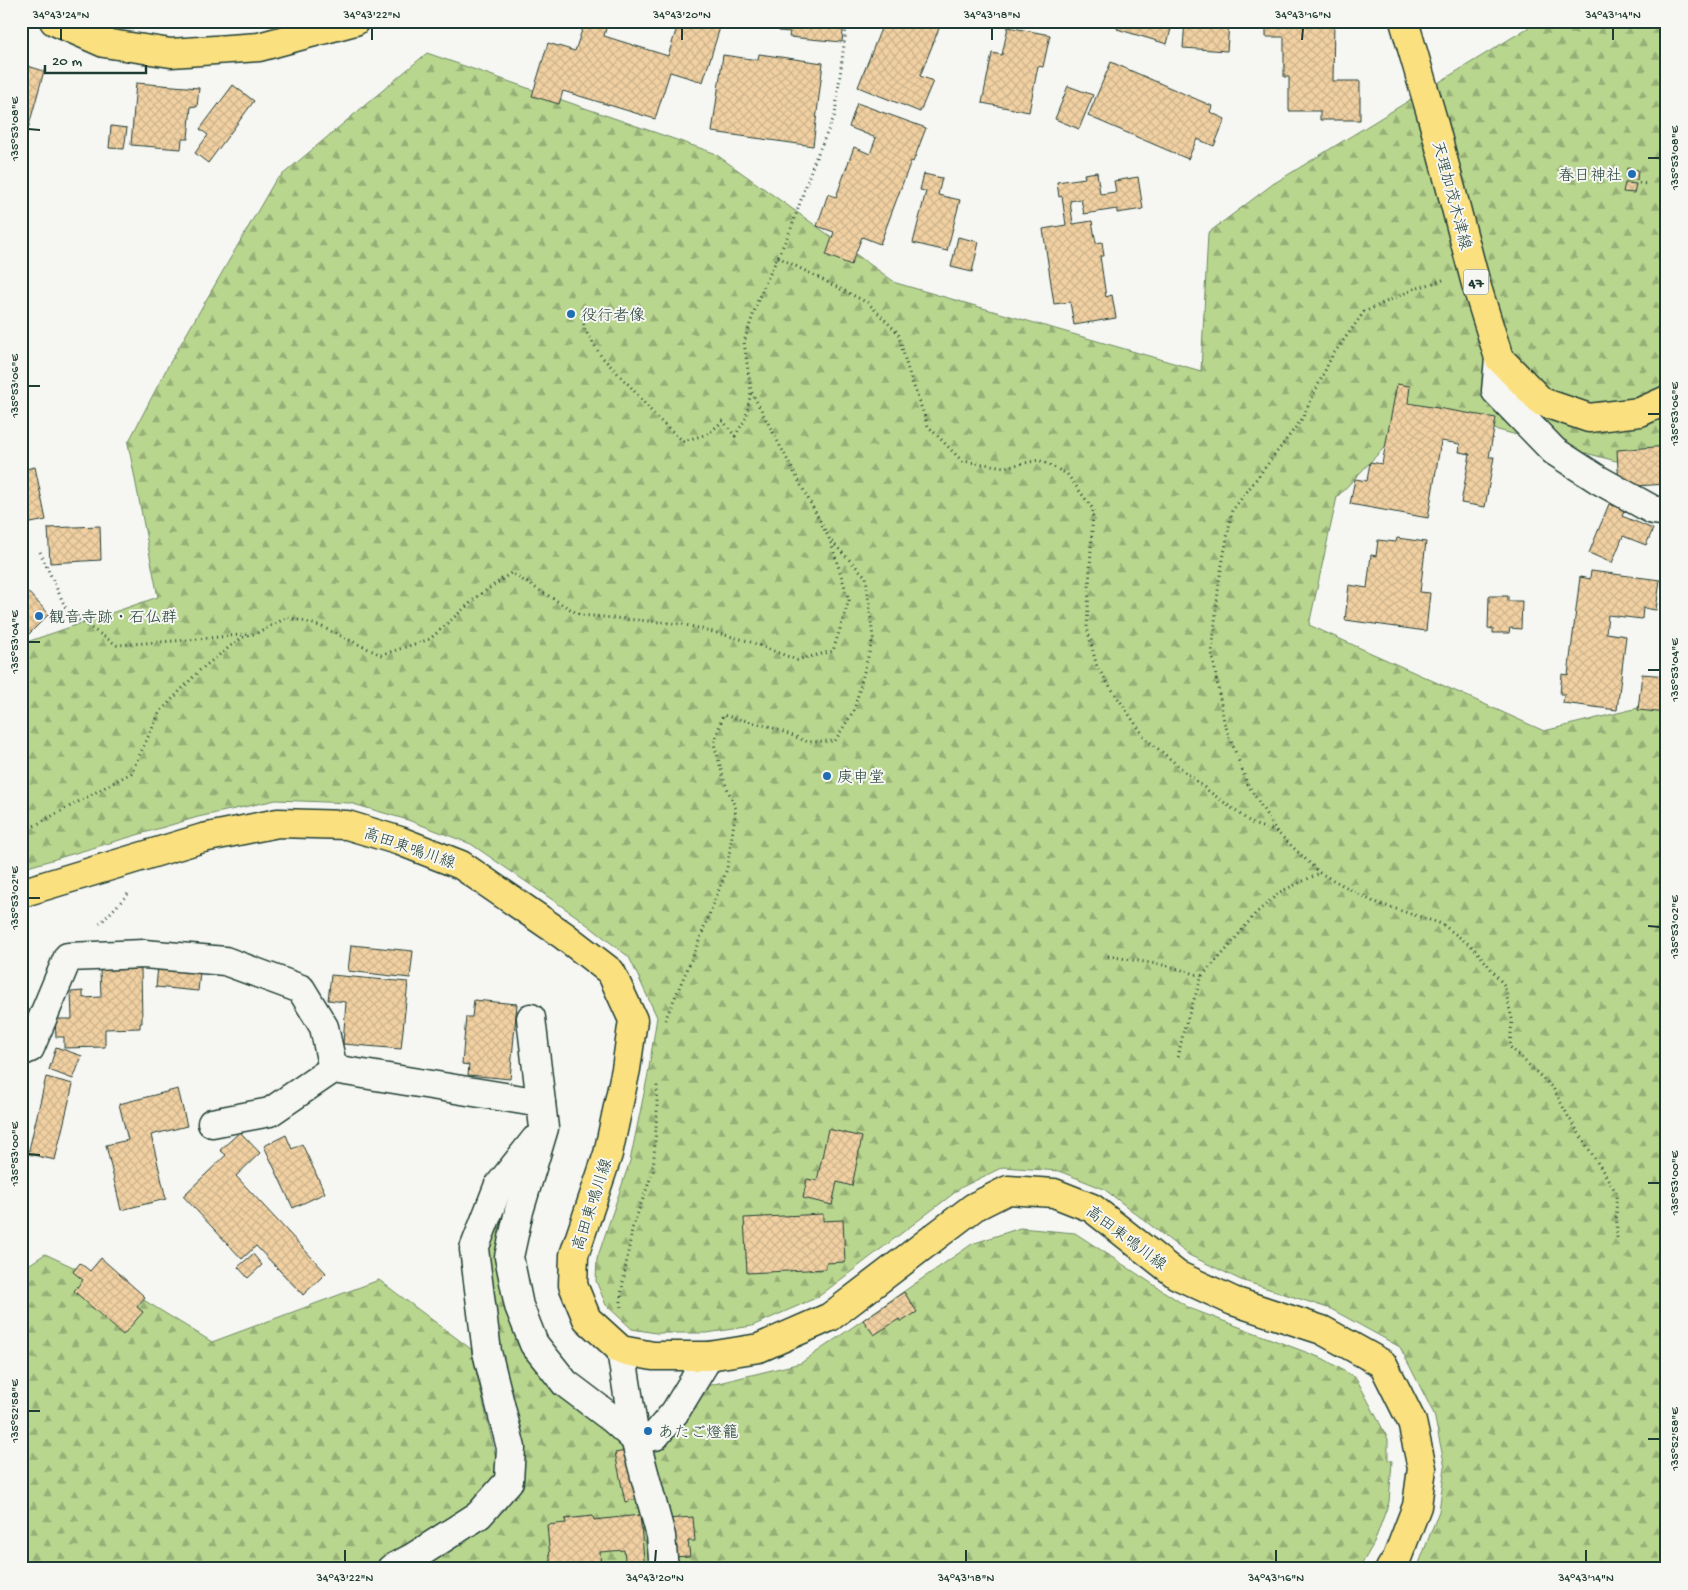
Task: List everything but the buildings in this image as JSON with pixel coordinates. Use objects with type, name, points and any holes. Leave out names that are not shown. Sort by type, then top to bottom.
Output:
[{"type":"main road","points":[[54,21],[104,43],[171,53],[259,47],[355,21]]},
{"type":"main road","name":"天理加茂木津線","points":[[1404,21],[1499,358],[1542,402],[1589,418],[1640,412],[1667,400]]},
{"type":"main road","name":"高田東鳴川線","points":[[21,893],[203,838],[278,823],[347,825],[400,841],[461,865],[562,935],[611,972],[633,1020],[626,1070],[608,1154],[574,1255],[573,1285],[586,1319],[621,1350],[654,1356],[709,1356],[759,1348],[830,1317],[974,1207],[1008,1190],[1054,1193],[1092,1208],[1176,1275],[1233,1301],[1322,1330],[1383,1364],[1412,1422],[1422,1468],[1417,1506],[1397,1558],[1390,1569]]},
{"type":"street","points":[[1499,358],[1496,391],[1554,451],[1599,480],[1646,506],[1654,510],[1667,512]]},
{"type":"street","points":[[21,1052],[30,1048],[68,957],[144,954],[225,962],[301,989],[324,1027],[333,1069]]},
{"type":"street","points":[[532,1018],[542,1115],[509,1257],[519,1306],[534,1344],[565,1383],[614,1420],[635,1439]]},
{"type":"street","points":[[212,1123],[270,1112],[333,1069],[542,1115]]},
{"type":"street","points":[[391,1569],[412,1558],[479,1515],[509,1481],[511,1448],[487,1352],[474,1248],[498,1187],[542,1115]]},
{"type":"street","points":[[621,1350],[635,1439],[662,1536],[664,1569]]},
{"type":"street","points":[[635,1439],[655,1436],[675,1412],[709,1356]]},
{"type":"path","points":[[583,314],[584,328],[600,356],[630,386],[657,418],[683,441],[708,434],[723,421],[735,436],[746,418],[751,390],[744,342],[759,296],[791,229],[814,162],[835,115],[847,21]]},
{"type":"path","points":[[1639,183],[1648,184]]},
{"type":"path","points":[[778,257],[868,303],[898,333],[908,370],[928,426],[962,461],[1005,467],[1039,460],[1066,474],[1093,508],[1087,628],[1097,667],[1145,738],[1206,789],[1253,824],[1277,832]]},
{"type":"path","points":[[1473,271],[1414,289],[1364,312],[1332,356],[1302,420],[1232,511],[1219,581],[1212,653],[1224,722],[1247,783],[1277,832],[1320,873],[1374,902],[1442,924],[1474,948],[1504,985],[1512,1018],[1510,1047],[1553,1088],[1568,1116],[1616,1192],[1617,1239]]},
{"type":"path","points":[[21,833],[131,773],[160,712],[200,670],[241,638],[257,633],[288,617],[320,626],[381,655],[430,640],[478,596],[511,573],[580,615],[682,624],[748,641],[797,660],[833,651],[849,600],[830,540],[751,390]]},
{"type":"path","points":[[661,1029],[693,956],[727,869],[736,809],[725,783],[714,744],[723,715],[771,727],[808,742],[835,741],[854,710],[873,638],[866,576],[830,540]]},
{"type":"path","points":[[40,552],[68,613],[117,645],[257,633]]},
{"type":"path","points":[[1178,1057],[1184,1029],[1202,976],[1228,950],[1255,914],[1280,892],[1320,873]]},
{"type":"path","points":[[68,957],[134,889]]},
{"type":"path","points":[[1108,956],[1169,966],[1202,976]]},
{"type":"path","points":[[621,1350],[621,1295],[632,1229],[653,1171],[657,1113],[657,1076]]},
{"type":"green space","points":[[1539,21],[1667,21],[1667,455],[1616,461],[1479,425],[1397,434],[1337,497],[1309,625],[1544,731],[1667,701],[1667,1569],[1417,1569],[1439,1511],[1445,1467],[1434,1414],[1400,1347],[1331,1309],[1241,1280],[1189,1255],[1104,1189],[1059,1171],[1003,1167],[962,1187],[818,1297],[752,1326],[707,1333],[656,1333],[632,1329],[606,1305],[596,1281],[597,1259],[630,1161],[648,1074],[657,1017],[629,957],[576,916],[471,844],[408,820],[350,803],[276,800],[198,817],[21,869],[21,644],[158,597],[128,443],[168,366],[275,181],[427,53],[714,153],[896,283],[1201,371],[1208,233],[1273,184]]},
{"type":"green space","points":[[502,1213],[499,1270],[520,1338],[621,1441],[629,1463],[651,1569],[415,1569],[476,1533],[506,1508],[522,1457],[496,1343],[486,1268],[492,1228]]},
{"type":"green space","points":[[1020,1228],[1075,1233],[1189,1308],[1324,1359],[1356,1378],[1388,1439],[1388,1460],[1392,1461],[1389,1502],[1374,1543],[1359,1569],[672,1569],[652,1454],[679,1430],[691,1402],[702,1387],[801,1363],[972,1244]]},
{"type":"green space","points":[[45,1254],[142,1299],[212,1342],[379,1280],[471,1349],[496,1458],[494,1483],[482,1497],[371,1569],[21,1569],[21,1270]]},
{"type":"place","name":"春日神社","points":[[1632,174]]},
{"type":"place","name":"役行者像","points":[[571,314]]},
{"type":"place","name":"観音寺跡・石仏群","points":[[39,616]]},
{"type":"place","name":"庚申堂","points":[[827,776]]},
{"type":"place","name":"あたご燈籠","points":[[648,1431]]}]
